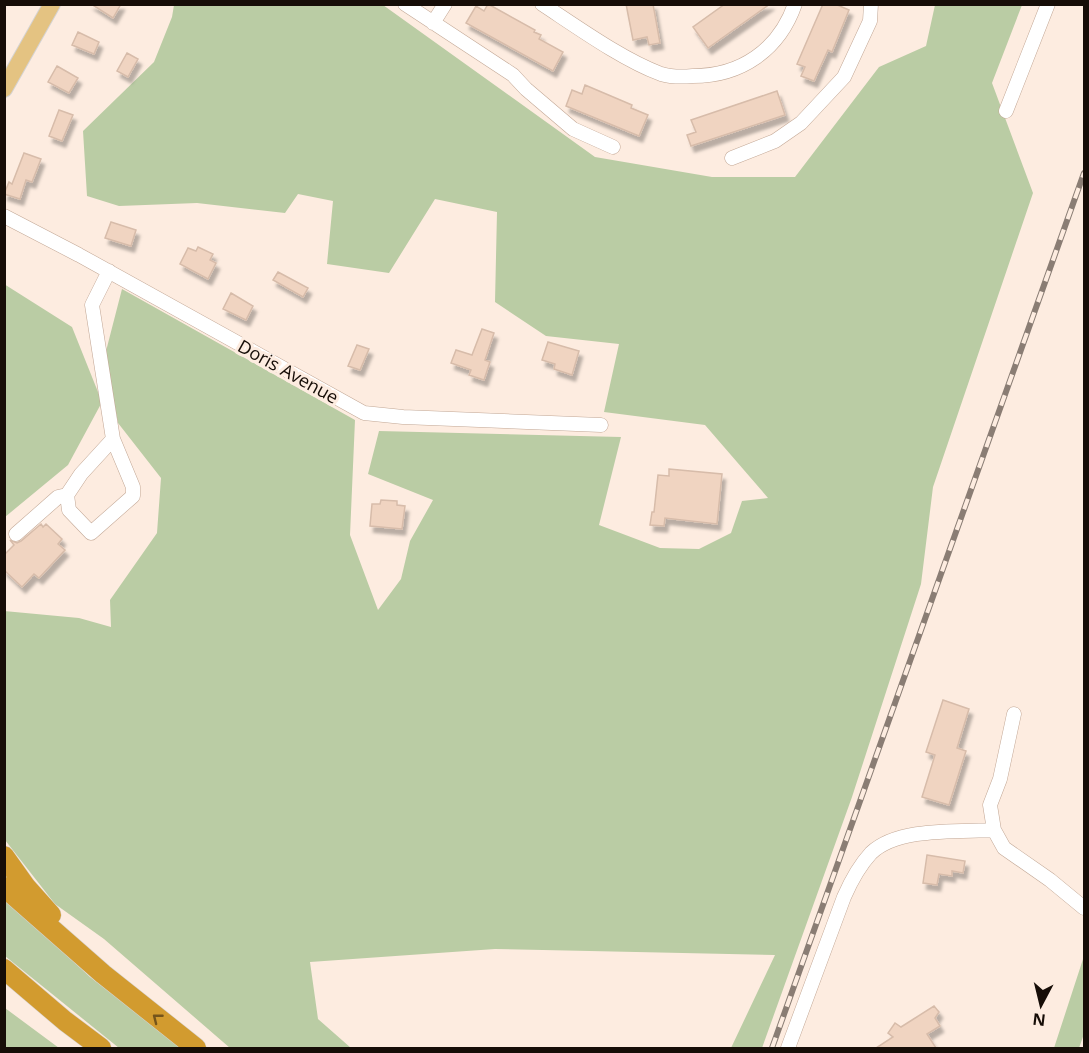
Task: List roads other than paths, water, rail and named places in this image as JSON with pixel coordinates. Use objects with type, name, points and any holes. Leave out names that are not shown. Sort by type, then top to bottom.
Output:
[{"type":"highway","points":[[4,856],[26,887],[130,997]]},
{"type":"highway","points":[[4,887],[130,997],[196,1048]]},
{"type":"highway","points":[[4,969],[101,1048]]},
{"type":"highway","points":[[4,985],[29,1004],[65,1021]]},
{"type":"main road","points":[[4,89],[52,4]]},
{"type":"street","points":[[405,4],[513,75],[573,129],[613,147]]},
{"type":"street","points":[[433,23],[445,4]]},
{"type":"street","points":[[542,4],[557,8],[643,66],[665,75],[712,76],[740,68],[757,57],[777,37],[795,4]]},
{"type":"street","points":[[732,158],[775,141],[801,123],[844,77],[870,21],[871,4]]},
{"type":"street","points":[[1006,111],[1048,4]]},
{"type":"street","name":"Doris Avenue","points":[[4,216],[109,271],[363,413],[403,417],[601,425]]},
{"type":"street","points":[[109,271],[92,304],[113,439],[133,487],[133,496],[91,533],[69,510],[67,495],[81,474],[113,439]]},
{"type":"street","points":[[16,534],[58,497],[67,495]]},
{"type":"street","points":[[1014,714],[1000,779],[990,805],[994,830],[1004,848],[1050,880],[1084,908]]},
{"type":"street","points":[[788,1048],[844,897],[855,873],[872,853],[889,841],[922,834],[994,830]]},
{"type":"railway","points":[[772,1048],[1084,173]]}]
